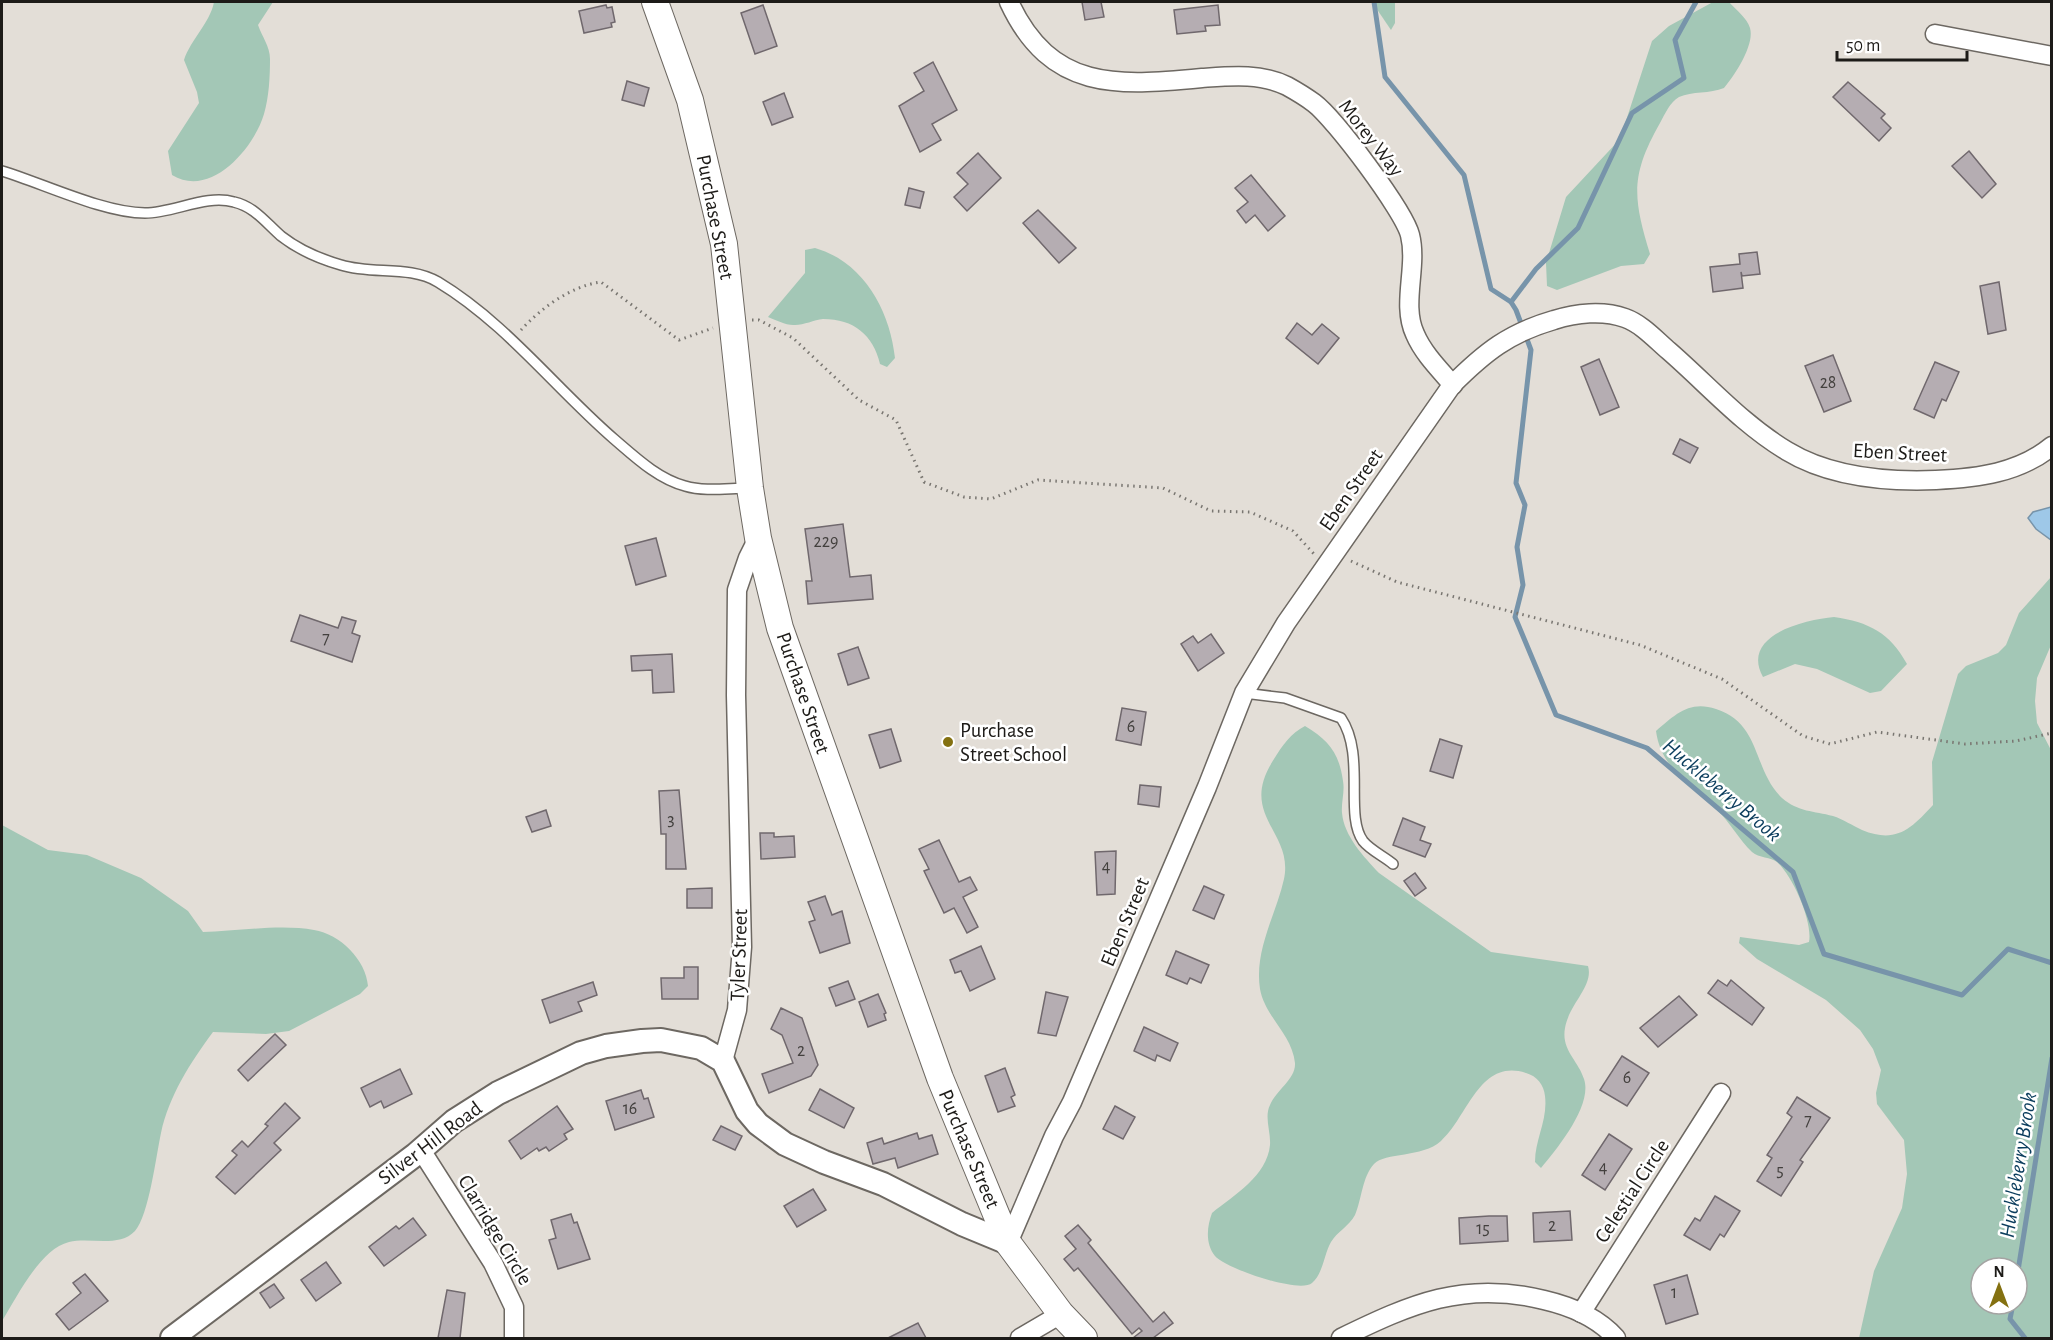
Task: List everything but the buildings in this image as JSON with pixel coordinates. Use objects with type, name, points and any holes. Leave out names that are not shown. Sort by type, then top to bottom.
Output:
[{"type":"main road","name":"Purchase Street","points":[[655,2],[690,100],[724,244],[750,488],[758,537],[788,650],[940,1078],[1008,1243],[1061,1314],[1084,1338]]},
{"type":"street","name":"Morey Way","points":[[1009,2],[1019,21],[1037,45],[1057,61],[1085,77],[1112,83],[1137,84],[1230,76],[1261,78],[1286,86],[1315,103],[1353,145],[1410,232],[1413,254],[1410,314],[1414,332],[1422,348],[1453,385]]},
{"type":"street","points":[[1935,34],[2052,56]]},
{"type":"street","name":"Eben Street","points":[[1008,1243],[1054,1137],[1072,1102],[1180,850],[1244,693],[1330,560],[1453,385],[1473,363],[1511,335],[1537,325],[1572,315],[1605,313],[1627,318],[1653,336],[1729,407],[1767,437],[1810,463],[1837,471],[1909,480],[1955,479],[2023,466],[2052,446]]},
{"type":"street","name":"Tyler Street","points":[[723,1061],[738,1010],[742,947],[736,695],[738,590],[748,558],[758,537]]},
{"type":"street","name":"Silver Hill Road","points":[[172,1338],[421,1150],[454,1121],[498,1094],[581,1053],[606,1046],[661,1040],[701,1048],[723,1061]]},
{"type":"street","points":[[723,1061],[747,1111],[758,1124],[785,1144],[824,1162],[883,1184],[962,1224],[1008,1243]]},
{"type":"street","name":"Celestial Circle","points":[[1581,1313],[1721,1093]]},
{"type":"street","name":"Clarridge Circle","points":[[421,1150],[493,1263],[514,1307],[514,1338]]},
{"type":"street","points":[[1341,1338],[1380,1319],[1436,1298],[1478,1291],[1520,1294],[1567,1305],[1608,1329],[1616,1338]]},
{"type":"street","points":[[1020,1338],[1061,1314]]},
{"type":"lane","points":[[2,171],[124,210],[144,213],[168,211],[202,202],[232,201],[250,207],[281,236],[320,259],[354,269],[409,272],[436,281],[469,302],[512,340],[534,364],[639,461],[673,482],[705,489],[750,488]]},
{"type":"lane","points":[[1244,693],[1285,698],[1341,718],[1353,741],[1356,823],[1363,841],[1393,864]]},
{"type":"path","points":[[512,340],[535,315],[583,285],[601,282],[679,340],[732,322],[759,320],[793,338],[859,400],[896,420],[924,482],[964,497],[991,499],[1038,480],[1163,488],[1211,511],[1250,512],[1293,531],[1330,560],[1397,582],[1640,645],[1722,679],[1803,736],[1830,744],[1877,732],[1965,744],[2016,741],[2052,733]]},
{"type":"green space","points":[[214,2],[273,2],[258,25],[270,54],[267,101],[259,127],[241,155],[216,175],[201,180],[187,181],[172,175],[168,151],[199,103],[184,60],[209,17]]},
{"type":"green space","points":[[1372,2],[1395,2],[1395,23],[1391,30]]},
{"type":"green space","points":[[1713,2],[1729,2],[1746,21],[1751,35],[1747,51],[1724,88],[1684,95],[1676,99],[1650,142],[1643,158],[1637,187],[1640,217],[1650,254],[1644,264],[1621,266],[1557,290],[1547,286],[1546,263],[1566,197],[1620,139],[1652,41],[1669,26]]},
{"type":"green space","points":[[815,248],[847,264],[872,291],[892,340],[895,358],[887,367],[880,364],[867,337],[844,322],[823,319],[792,325],[768,317],[805,273],[805,250]]},
{"type":"green space","points":[[2051,577],[2051,645],[2037,678],[2035,701],[2037,723],[2052,752],[2051,1338],[1859,1338],[1874,1271],[1902,1208],[1907,1174],[1904,1140],[1877,1104],[1876,1093],[1881,1070],[1873,1049],[1860,1030],[1826,1000],[1757,959],[1739,943],[1740,937],[1799,945],[1809,942],[1805,912],[1795,888],[1777,862],[1752,852],[1722,815],[1671,766],[1664,756],[1656,731],[1676,715],[1690,708],[1698,706],[1716,709],[1731,716],[1742,725],[1772,786],[1788,803],[1800,809],[1837,817],[1874,834],[1894,835],[1910,827],[1933,805],[1932,762],[1958,674],[1966,666],[1998,653],[2006,645],[2019,613]]},
{"type":"green space","points":[[1834,617],[1858,622],[1877,631],[1893,644],[1907,664],[1881,691],[1870,693],[1817,669],[1795,664],[1763,677],[1758,662],[1760,650],[1767,640],[1792,626]]},
{"type":"green space","points":[[1305,726],[1326,742],[1339,762],[1344,789],[1342,813],[1344,822],[1356,846],[1379,873],[1491,952],[1588,966],[1589,973],[1588,981],[1567,1019],[1564,1036],[1565,1043],[1584,1079],[1583,1101],[1572,1126],[1541,1168],[1535,1162],[1545,1113],[1543,1088],[1539,1081],[1530,1074],[1510,1071],[1497,1074],[1476,1092],[1441,1141],[1424,1150],[1386,1158],[1374,1164],[1367,1175],[1355,1215],[1331,1242],[1316,1279],[1305,1285],[1293,1285],[1247,1273],[1222,1261],[1212,1251],[1208,1235],[1212,1213],[1248,1184],[1263,1166],[1270,1145],[1268,1110],[1294,1069],[1295,1063],[1289,1043],[1267,1008],[1260,989],[1260,960],[1284,879],[1285,862],[1264,809],[1261,795],[1264,779],[1277,754],[1291,736]]},
{"type":"green space","points":[[2,825],[48,850],[87,855],[141,878],[188,911],[203,932],[301,928],[324,932],[342,943],[357,958],[368,986],[360,994],[289,1031],[266,1034],[213,1032],[196,1056],[169,1106],[161,1133],[148,1199],[135,1231],[113,1241],[77,1241],[58,1246],[30,1275],[2,1321]]},
{"type":"water","points":[[2052,507],[2051,540],[2036,529],[2028,518],[2033,512]]},
{"type":"waterway","name":"Huckleberry Brook","points":[[1374,2],[1385,77],[1464,175],[1491,289],[1511,302],[1531,350],[1516,483],[1525,505],[1517,547],[1523,585],[1515,617],[1556,715],[1647,748],[1793,872],[1824,954],[1962,995],[2008,949],[2052,963]]},
{"type":"waterway","points":[[1511,302],[1536,269],[1578,228],[1632,113],[1684,78],[1675,40],[1696,2]]},
{"type":"waterway","name":"Huckleberry Brook","points":[[2020,1256],[2052,1058]]},
{"type":"waterway","name":"Huckleberry Brook","points":[[2011,1316],[2010,1319],[2025,1338]]},
{"type":"place","name":"Purchase Street School","points":[[948,742]]}]
